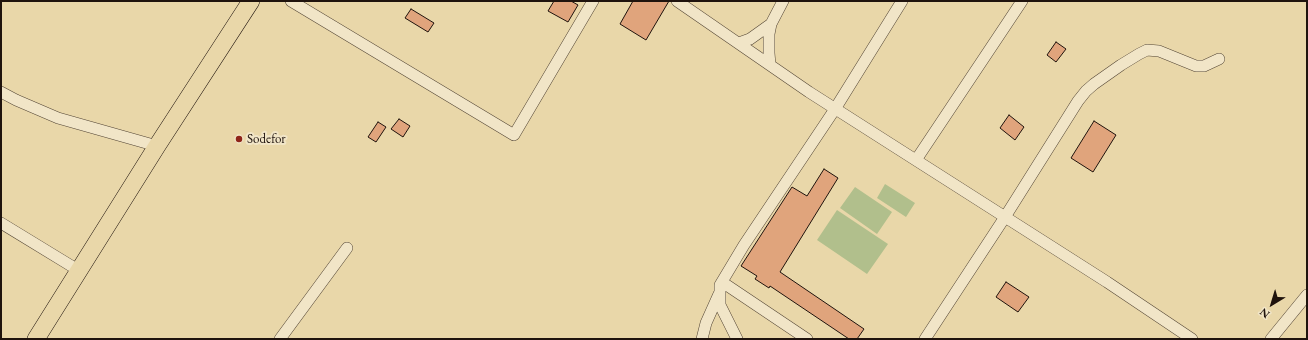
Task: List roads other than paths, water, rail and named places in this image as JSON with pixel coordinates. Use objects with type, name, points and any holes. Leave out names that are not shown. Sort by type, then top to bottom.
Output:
[{"type":"main road","points":[[36,339],[78,270],[251,1]]},
{"type":"street","points":[[290,1],[514,136],[593,1]]},
{"type":"street","points":[[677,1],[835,109],[1108,282],[1192,339]]},
{"type":"street","points":[[770,64],[768,42],[771,24],[783,1]]},
{"type":"street","points":[[737,339],[720,304],[722,282],[744,245],[835,109],[902,1]]},
{"type":"street","points":[[916,160],[1022,1]]},
{"type":"street","points":[[740,43],[771,24]]},
{"type":"street","points":[[926,339],[1078,101],[1094,84],[1147,50],[1159,51],[1196,66],[1204,66],[1219,59]]},
{"type":"street","points":[[1,92],[58,118],[157,146]]},
{"type":"street","points":[[1,223],[78,270]]},
{"type":"street","points":[[280,339],[347,248]]},
{"type":"street","points":[[722,282],[807,339]]},
{"type":"street","points":[[702,339],[706,323],[720,294]]},
{"type":"street","points":[[1271,339],[1307,295]]},
{"type":"place","name":"Sodefor","points":[[239,139]]}]
